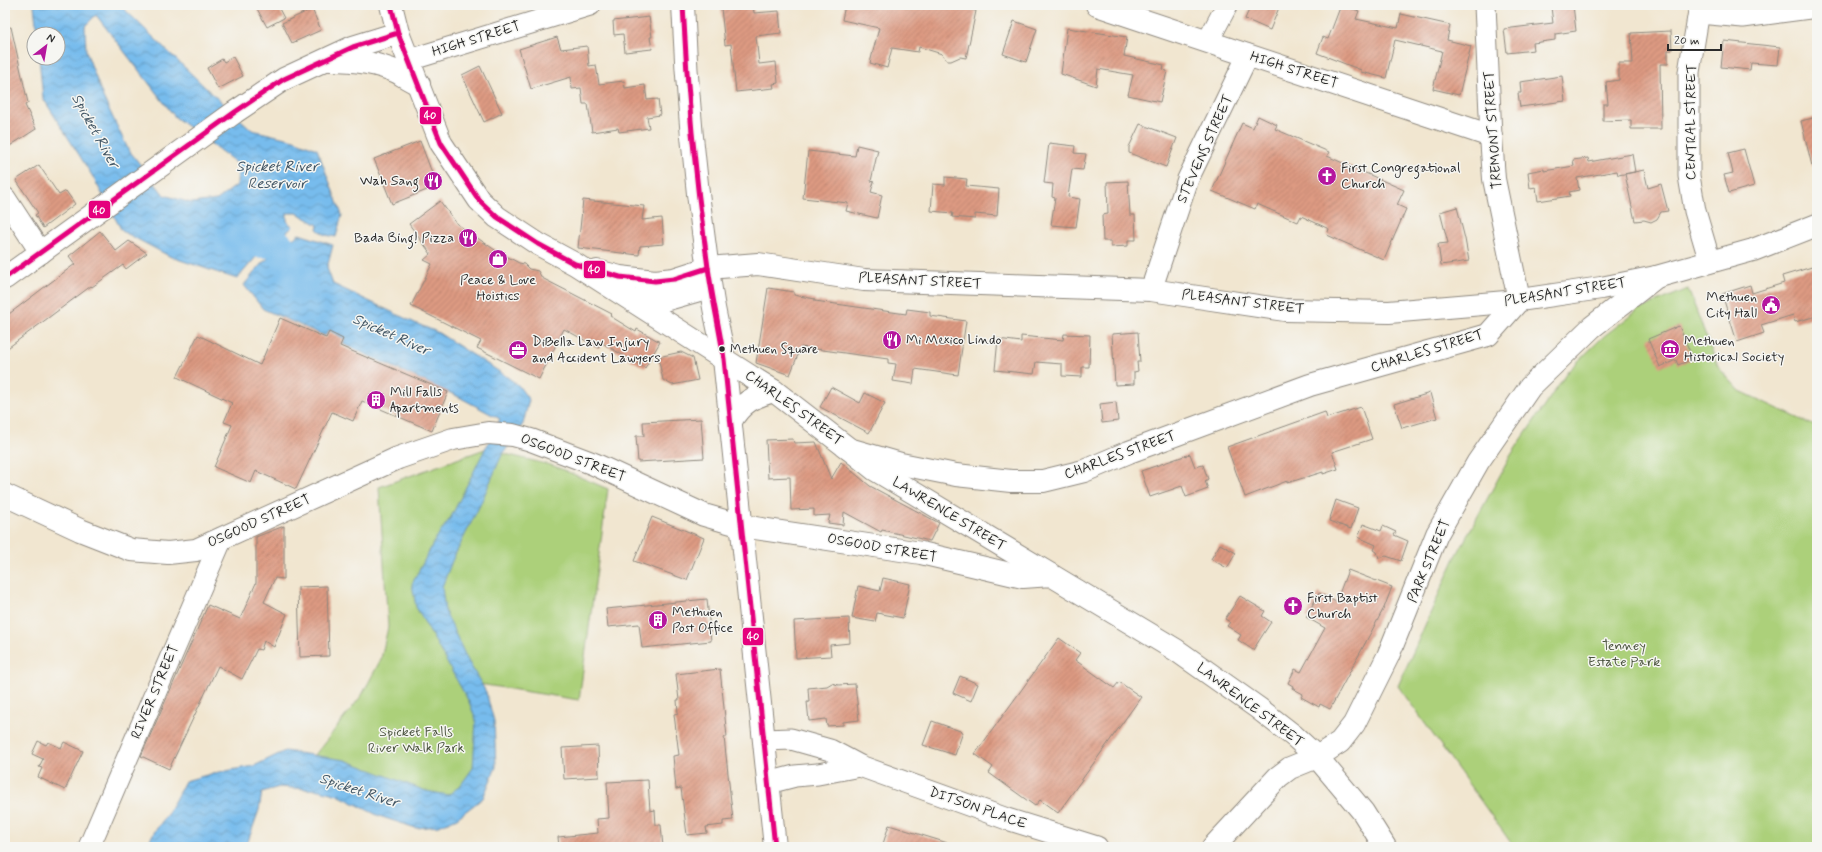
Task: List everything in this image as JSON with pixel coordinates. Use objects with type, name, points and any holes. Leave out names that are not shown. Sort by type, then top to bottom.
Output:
[{"type":"main road","points":[[391,5],[398,33],[441,143],[479,200],[497,218],[538,244],[575,264],[620,278],[655,281],[709,277]]},
{"type":"main road","points":[[683,5],[685,66],[709,277],[724,359],[775,847]]},
{"type":"main road","name":"HIGH STREET","points":[[1097,5],[1491,136]]},
{"type":"main road","points":[[5,278],[198,138],[284,79],[353,47],[398,33]]},
{"type":"main road","points":[[327,60],[351,60],[369,63],[397,72],[419,84]]},
{"type":"main road","name":"TREMONT STREET","points":[[1491,136],[1494,179],[1519,300]]},
{"type":"main road","name":"PLEASANT STREET","points":[[709,277],[758,264],[864,280],[1151,290],[1285,310],[1389,312],[1519,300],[1601,288],[1656,276],[1753,250],[1817,225]]},
{"type":"main road","name":"CHARLES STREET","points":[[575,264],[774,392],[849,449],[901,464],[956,475],[1011,481],[1042,481],[1071,475],[1310,385],[1488,335],[1519,300]]},
{"type":"main road","name":"PARK STREET","points":[[1213,847],[1278,777],[1290,768],[1317,757],[1340,742],[1347,734],[1367,700],[1394,643],[1437,534],[1482,455],[1530,387],[1592,327],[1656,276]]},
{"type":"main road","points":[[634,301],[660,301],[709,277]]},
{"type":"main road","points":[[731,421],[738,409],[762,394],[774,392]]},
{"type":"main road","name":"OSGOOD STREET","points":[[5,495],[80,530],[131,550],[168,553],[196,550],[398,458],[453,439],[488,433],[531,440],[594,464],[704,514],[742,526],[921,554],[1023,577],[1052,575]]},
{"type":"main road","name":"LAWRENCE STREET","points":[[849,449],[874,469],[1179,652],[1258,708],[1317,757],[1363,812],[1385,847]]},
{"type":"street","name":"HIGH STREET","points":[[409,60],[590,5]]},
{"type":"street","points":[[1208,41],[1227,5]]},
{"type":"street","name":"TREMONT STREET","points":[[1485,5],[1491,136]]},
{"type":"street","points":[[1699,9],[1743,17],[1817,7]]},
{"type":"street","name":"CENTRAL STREET","points":[[1699,9],[1689,72],[1689,176],[1695,211],[1710,262]]},
{"type":"street","name":"STEVENS STREET","points":[[1151,290],[1188,179],[1248,55]]},
{"type":"street","points":[[5,198],[41,253]]},
{"type":"street","name":"RIVER STREET","points":[[89,847],[222,538]]},
{"type":"street","name":"DITSON PLACE","points":[[765,740],[791,739],[830,750],[860,766],[1008,819],[1097,847]]},
{"type":"street","points":[[768,783],[795,776],[818,774],[860,766]]},
{"type":"green space","name":"Tenney Estate Park","points":[[1688,289],[1718,367],[1740,391],[1817,427],[1817,847],[1514,847],[1398,686],[1454,560],[1511,455],[1568,371],[1604,336],[1638,310]]},
{"type":"green space","name":"Spicket Falls River Walk Park","points":[[485,449],[554,466],[608,489],[579,700],[473,683],[487,764],[446,813],[311,760],[362,695],[381,659],[388,627],[379,487]]},
{"type":"water","name":"Spicket River Reservoir","points":[[34,5],[120,5],[252,130],[294,140],[317,149],[342,215],[336,237],[325,235],[317,229],[318,225],[297,213],[287,213],[287,221],[293,227],[256,257],[237,279],[171,257],[122,231],[93,177],[43,98],[40,66],[66,66],[66,26],[36,26]],"holes":[[[96,15],[175,117],[238,164],[237,185],[217,200],[191,203],[164,195],[128,149],[103,97],[86,51],[85,26]]]},
{"type":"water","points":[[299,234],[333,245],[327,268],[333,284],[437,332],[518,385],[529,400],[523,424],[501,457],[480,505],[452,561],[442,587],[445,611],[467,659],[486,692],[494,721],[496,767],[483,798],[457,818],[439,826],[416,828],[379,816],[338,795],[320,790],[279,787],[262,792],[259,810],[246,847],[146,847],[168,813],[185,781],[214,773],[254,766],[285,751],[345,760],[426,791],[448,795],[460,786],[473,768],[476,720],[469,702],[416,607],[412,584],[436,538],[451,517],[500,419],[459,397],[343,344],[345,339],[329,330],[325,336],[263,309],[244,285],[262,263]]},
{"type":"building","points":[[255,5],[277,5],[284,18],[267,27]]},
{"type":"building","points":[[753,5],[754,13],[779,11],[781,33],[756,36],[759,64],[776,62],[778,83],[773,84],[774,88],[736,92],[731,44],[725,45],[721,8]]},
{"type":"building","points":[[845,5],[952,5],[976,11],[966,58],[960,57],[947,61],[942,54],[919,47],[918,52],[892,48],[887,68],[870,63],[879,28],[842,20]]},
{"type":"building","points":[[1251,5],[1280,5],[1270,30],[1245,19]]},
{"type":"building","points":[[1341,5],[1359,11],[1356,19],[1398,28],[1401,14],[1450,25],[1447,40],[1471,46],[1459,95],[1433,89],[1442,51],[1395,40],[1386,78],[1361,72],[1361,70],[1317,53],[1323,37],[1328,39]]},
{"type":"building","points":[[1573,5],[1576,31],[1555,34],[1555,40],[1533,43],[1534,50],[1507,53],[1504,29],[1553,23],[1551,7]]},
{"type":"building","points":[[312,9],[321,30],[292,43],[282,23]]},
{"type":"building","points":[[649,17],[652,49],[625,52],[623,34],[614,35],[613,21]]},
{"type":"building","points":[[1014,21],[1037,29],[1026,62],[1003,54]]},
{"type":"building","points":[[11,27],[28,103],[25,105],[36,129],[5,149],[5,28]]},
{"type":"building","points":[[1067,28],[1127,37],[1124,56],[1164,65],[1163,70],[1167,71],[1160,102],[1128,95],[1133,75],[1098,69],[1096,86],[1061,74]]},
{"type":"building","points":[[1671,31],[1672,50],[1668,50],[1668,64],[1660,64],[1661,129],[1631,129],[1631,120],[1603,121],[1603,104],[1608,104],[1606,82],[1619,80],[1619,63],[1633,63],[1631,33]]},
{"type":"building","points":[[557,37],[561,49],[587,46],[589,66],[596,65],[599,84],[624,81],[625,88],[645,85],[647,100],[658,99],[660,115],[647,117],[649,128],[619,132],[618,128],[592,132],[588,104],[583,104],[581,88],[572,89],[571,77],[531,89],[519,49]]},
{"type":"building","points":[[1724,41],[1780,47],[1778,65],[1751,63],[1750,70],[1721,67]]},
{"type":"building","points":[[233,57],[243,76],[218,89],[207,68],[222,59],[224,62]]},
{"type":"building","points":[[480,66],[502,113],[484,122],[462,75]]},
{"type":"building","points":[[1562,76],[1565,101],[1520,107],[1518,93],[1521,93],[1520,82]]},
{"type":"building","name":"First Congregational Church","points":[[1258,116],[1277,125],[1275,129],[1329,152],[1327,156],[1404,190],[1397,205],[1406,209],[1384,260],[1327,235],[1329,229],[1301,216],[1298,222],[1257,204],[1255,209],[1212,191],[1242,123],[1253,128]]},
{"type":"building","points":[[1817,117],[1817,165],[1812,166],[1801,121]]},
{"type":"building","points":[[1140,124],[1177,138],[1166,167],[1129,153],[1129,147]]},
{"type":"building","points":[[420,141],[437,186],[392,204],[374,159]]},
{"type":"building","points":[[1049,143],[1075,146],[1074,153],[1086,154],[1083,170],[1072,169],[1068,197],[1080,199],[1076,227],[1051,225],[1055,198],[1052,197],[1053,184],[1044,183]]},
{"type":"building","points":[[857,145],[878,150],[871,181],[874,182],[871,192],[882,195],[877,218],[846,211],[848,203],[803,198],[808,151],[855,156]]},
{"type":"building","points":[[1744,149],[1754,186],[1729,193],[1724,175],[1733,173],[1728,153]]},
{"type":"building","points":[[1632,154],[1635,172],[1618,175],[1617,171],[1577,178],[1579,190],[1569,192],[1570,196],[1538,201],[1536,187],[1530,188],[1528,172],[1574,166],[1573,160],[1588,158],[1589,162]]},
{"type":"building","points":[[39,165],[59,195],[66,191],[75,204],[43,228],[35,215],[38,213],[16,180]]},
{"type":"building","points":[[1644,170],[1648,188],[1661,184],[1668,211],[1661,212],[1657,219],[1651,222],[1644,220],[1635,221],[1625,174]]},
{"type":"building","points":[[945,177],[967,179],[966,186],[999,189],[997,216],[975,214],[975,219],[952,217],[953,213],[931,211],[933,184],[945,185]]},
{"type":"building","points":[[1128,181],[1130,215],[1135,215],[1136,240],[1128,240],[1128,246],[1111,247],[1111,241],[1103,241],[1102,215],[1108,214],[1107,182]]},
{"type":"building","points":[[583,200],[644,206],[642,220],[662,218],[664,244],[640,246],[639,255],[578,248]]},
{"type":"building","points":[[440,201],[457,224],[495,250],[519,263],[524,264],[529,269],[538,271],[542,278],[612,314],[610,316],[636,332],[637,329],[660,342],[645,368],[602,343],[599,348],[564,329],[539,379],[477,348],[481,341],[411,306],[432,264],[424,260],[431,254],[409,224]]},
{"type":"building","points":[[1457,207],[1469,261],[1441,265],[1438,244],[1448,243],[1440,212]]},
{"type":"building","points":[[100,231],[116,251],[129,241],[147,253],[126,269],[123,265],[92,287],[91,286],[5,350],[5,317],[75,264],[69,256]]},
{"type":"building","name":"Methuen City Hall","points":[[1812,267],[1814,272],[1817,271],[1817,316],[1795,322],[1793,315],[1761,325],[1764,333],[1737,342],[1722,294],[1750,285],[1752,293],[1784,283],[1782,276]]},
{"type":"building","name":"Mi Mexico Lindo","points":[[768,288],[794,292],[794,295],[815,299],[815,301],[906,314],[907,309],[930,312],[930,316],[966,321],[958,375],[915,369],[913,384],[893,381],[896,364],[888,363],[888,359],[801,347],[790,375],[756,363]]},
{"type":"building","name":"Mill Falls Apartments","points":[[280,318],[326,338],[329,332],[343,339],[340,346],[448,392],[432,431],[362,401],[353,421],[332,412],[296,489],[256,471],[251,483],[214,467],[232,425],[224,422],[232,403],[177,377],[198,335],[260,365]]},
{"type":"building","name":"Methuen Historical Society","points":[[1679,326],[1693,359],[1678,365],[1676,360],[1660,367],[1648,339]]},
{"type":"building","points":[[1138,332],[1140,362],[1137,362],[1138,371],[1134,372],[1134,384],[1115,385],[1112,334]]},
{"type":"building","points":[[1064,334],[1090,335],[1089,367],[1082,367],[1082,377],[1062,376],[1062,364],[1036,362],[1034,374],[995,370],[998,339],[1021,342],[1021,336],[1063,340]]},
{"type":"building","points":[[681,352],[693,358],[698,380],[672,385],[663,380],[658,357]]},
{"type":"building","points":[[831,387],[860,403],[865,393],[885,403],[869,433],[820,407]]},
{"type":"building","points":[[1430,393],[1437,418],[1402,428],[1394,404]]},
{"type":"building","points":[[1116,402],[1118,421],[1102,423],[1100,404]]},
{"type":"building","points":[[1361,407],[1372,439],[1332,452],[1338,469],[1287,483],[1287,481],[1245,497],[1227,447],[1325,412],[1327,418]]},
{"type":"building","points":[[701,419],[704,458],[638,462],[636,436],[644,436],[643,422]]},
{"type":"building","points":[[793,439],[794,443],[816,442],[831,479],[841,462],[870,486],[939,523],[930,541],[882,530],[881,532],[844,512],[843,525],[828,523],[830,515],[814,516],[814,509],[791,510],[790,477],[768,478],[766,440]]},
{"type":"building","points":[[1190,454],[1195,467],[1203,465],[1208,479],[1205,481],[1208,489],[1186,497],[1182,486],[1150,497],[1141,471]]},
{"type":"building","points":[[1336,500],[1358,508],[1351,529],[1329,521]]},
{"type":"building","points":[[652,517],[704,538],[687,580],[634,561]]},
{"type":"building","points":[[1363,524],[1381,531],[1383,526],[1396,532],[1394,535],[1408,541],[1401,561],[1386,556],[1379,558],[1377,552],[1374,550],[1376,545],[1358,537]]},
{"type":"building","points":[[284,526],[284,579],[275,578],[264,602],[287,614],[274,647],[264,641],[261,650],[257,649],[242,679],[218,666],[169,769],[141,756],[208,605],[240,619],[256,583],[256,537]]},
{"type":"building","points":[[1220,544],[1236,553],[1227,568],[1211,559]]},
{"type":"building","points":[[1348,570],[1392,587],[1384,608],[1330,709],[1320,704],[1319,707],[1301,697],[1303,694],[1292,688],[1293,686],[1288,683],[1295,669],[1301,672],[1325,628],[1306,617],[1319,593],[1336,602]]},
{"type":"building","points":[[883,578],[910,584],[903,618],[877,613],[875,622],[852,618],[858,586],[880,591]]},
{"type":"building","points":[[327,586],[329,656],[300,657],[298,587]]},
{"type":"building","points":[[1240,596],[1265,611],[1262,616],[1271,622],[1253,650],[1238,640],[1241,635],[1227,626],[1230,622],[1225,619]]},
{"type":"building","name":"Methuen Post Office","points":[[707,599],[711,641],[642,648],[639,624],[608,627],[606,609]]},
{"type":"building","points":[[849,618],[850,643],[830,645],[831,656],[796,658],[794,621]]},
{"type":"building","points":[[1059,638],[1080,653],[1075,660],[1114,688],[1119,682],[1141,697],[1058,813],[1040,800],[1035,806],[989,773],[993,767],[975,754]]},
{"type":"building","points":[[720,669],[727,737],[724,737],[733,820],[723,821],[723,825],[706,827],[707,833],[687,835],[681,788],[676,789],[673,756],[679,755],[674,714],[678,713],[677,700],[679,700],[676,674]]},
{"type":"building","points":[[960,676],[978,684],[971,701],[953,693]]},
{"type":"building","points":[[832,683],[838,685],[855,684],[859,720],[843,722],[843,725],[827,726],[826,719],[809,721],[807,702],[809,702],[808,688],[827,686]]},
{"type":"building","points":[[932,721],[963,732],[955,755],[923,745]]},
{"type":"building","points":[[38,741],[46,745],[48,742],[61,748],[64,742],[83,751],[65,790],[38,777],[42,768],[39,767],[43,759],[32,754]]},
{"type":"building","points":[[598,746],[599,777],[564,779],[562,748]]},
{"type":"building","points":[[648,780],[650,811],[655,810],[656,825],[661,825],[663,847],[559,847],[558,837],[598,833],[597,819],[609,818],[607,782]]},
{"type":"building","points":[[889,825],[951,844],[950,847],[882,847]]},
{"type":"waterway","name":"Spicket River","points":[[231,241],[274,242],[281,249],[302,287]]},
{"type":"transit line","name":"40","points":[[391,5],[398,33],[441,143],[479,200],[497,217],[538,244],[575,264],[620,277],[655,281],[674,279],[708,268]]},
{"type":"transit line","name":"40","points":[[683,5],[689,101],[695,164],[709,272],[724,359],[775,847]]},
{"type":"transit line","name":"40","points":[[5,278],[235,112],[284,79],[353,47],[398,33]]},
{"type":"place","name":"First Congregational Church","points":[[1327,176]]},
{"type":"place","name":"Wah Sang","points":[[433,181]]},
{"type":"place","name":"Bada Bing! Pizza","points":[[468,238]]},
{"type":"place","name":"Peace & Love Hoistics","points":[[498,259]]},
{"type":"place","name":"Methuen City Hall","points":[[1771,305]]},
{"type":"place","name":"Mi Mexico Lindo","points":[[892,340]]},
{"type":"place","name":"Methuen Square","points":[[722,349]]},
{"type":"place","name":"Methuen Historical Society","points":[[1670,349]]},
{"type":"place","name":"DiBella Law Injury and Accident Lawyers","points":[[518,350]]},
{"type":"place","name":"Mill Falls Apartments","points":[[376,400]]},
{"type":"place","name":"First Baptist Church","points":[[1293,606]]},
{"type":"place","name":"Methuen Post Office","points":[[658,620]]}]
